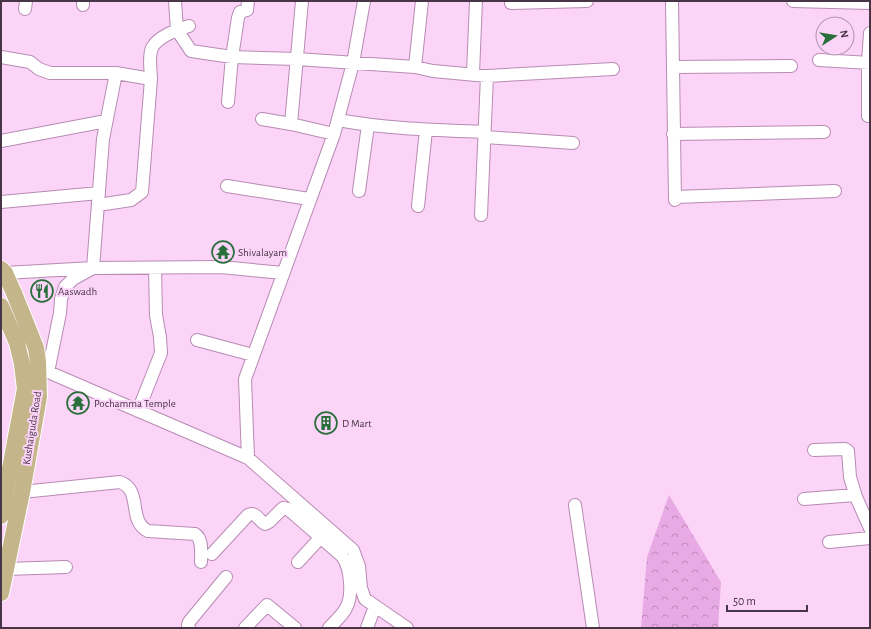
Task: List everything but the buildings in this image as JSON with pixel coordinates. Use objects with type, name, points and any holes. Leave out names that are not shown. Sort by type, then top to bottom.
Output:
[{"type":"main road","name":"Kushaiguda Road","points":[[1,593],[22,492],[44,370],[14,293],[3,271]]},
{"type":"main road","name":"Kushaiguda Road","points":[[1,306],[17,343],[22,364],[25,389],[2,512]]},
{"type":"street","points":[[174,1],[191,51],[232,57],[297,59],[414,67],[433,71],[473,73],[487,76],[613,69]]},
{"type":"street","points":[[228,102],[232,57],[238,18],[240,12],[247,10],[248,1]]},
{"type":"street","points":[[291,124],[302,1]]},
{"type":"street","points":[[248,458],[245,379],[334,134],[353,63],[364,1]]},
{"type":"street","points":[[414,67],[422,1]]},
{"type":"street","points":[[473,73],[476,1]]},
{"type":"street","points":[[512,1],[511,3],[587,1]]},
{"type":"street","points":[[672,1],[675,198],[835,191]]},
{"type":"street","points":[[793,1],[870,3]]},
{"type":"street","points":[[1,202],[99,199],[131,200],[142,192],[151,80],[152,47],[158,40],[183,28]]},
{"type":"street","points":[[870,33],[868,116],[870,116]]},
{"type":"street","points":[[1,57],[30,62],[50,73],[116,73],[151,80]]},
{"type":"street","points":[[818,60],[869,63]]},
{"type":"street","points":[[673,67],[791,66]]},
{"type":"street","points":[[93,268],[103,139],[116,73]]},
{"type":"street","points":[[480,215],[487,76]]},
{"type":"street","points":[[262,119],[334,134]]},
{"type":"street","points":[[338,120],[368,125],[485,134],[573,143]]},
{"type":"street","points":[[1,140],[106,121]]},
{"type":"street","points":[[359,191],[368,125]]},
{"type":"street","points":[[418,206],[426,130]]},
{"type":"street","points":[[673,134],[824,132]]},
{"type":"street","points":[[227,186],[309,200]]},
{"type":"street","points":[[3,271],[93,268],[221,267],[283,273]]},
{"type":"street","points":[[44,370],[60,313],[61,299],[65,287],[73,280],[93,268]]},
{"type":"street","points":[[138,411],[161,353],[156,315],[155,268]]},
{"type":"street","points":[[197,340],[254,355]]},
{"type":"street","points":[[22,364],[44,370],[248,458],[324,534],[346,561],[349,575],[349,600],[345,610],[329,628]]},
{"type":"street","points":[[814,450],[845,449],[848,451],[850,477],[855,495],[870,528]]},
{"type":"street","points":[[22,492],[120,482],[127,484],[131,490],[137,520],[141,528],[148,531],[194,534],[198,536],[200,541],[201,562]]},
{"type":"street","points":[[804,499],[855,495]]},
{"type":"street","points":[[575,505],[593,628]]},
{"type":"street","points":[[212,554],[251,513],[265,524],[283,508],[286,508],[324,534],[353,550],[359,566],[361,588],[365,599],[407,628]]},
{"type":"street","points":[[298,562],[324,534]]},
{"type":"street","points":[[829,542],[870,538]]},
{"type":"street","points":[[6,569],[66,567]]},
{"type":"street","points":[[189,628],[188,622],[226,577]]},
{"type":"street","points":[[245,628],[267,605],[295,628]]},
{"type":"street","points":[[367,628],[375,606]]},
{"type":"green space","points":[[669,495],[721,582],[718,628],[641,628],[647,557]]},
{"type":"place","name":"Shivalayam","points":[[223,252]]},
{"type":"place","name":"Aaswadh","points":[[42,291]]},
{"type":"place","name":"Pochamma Temple","points":[[78,403]]},
{"type":"place","name":"D Mart","points":[[326,423]]}]
